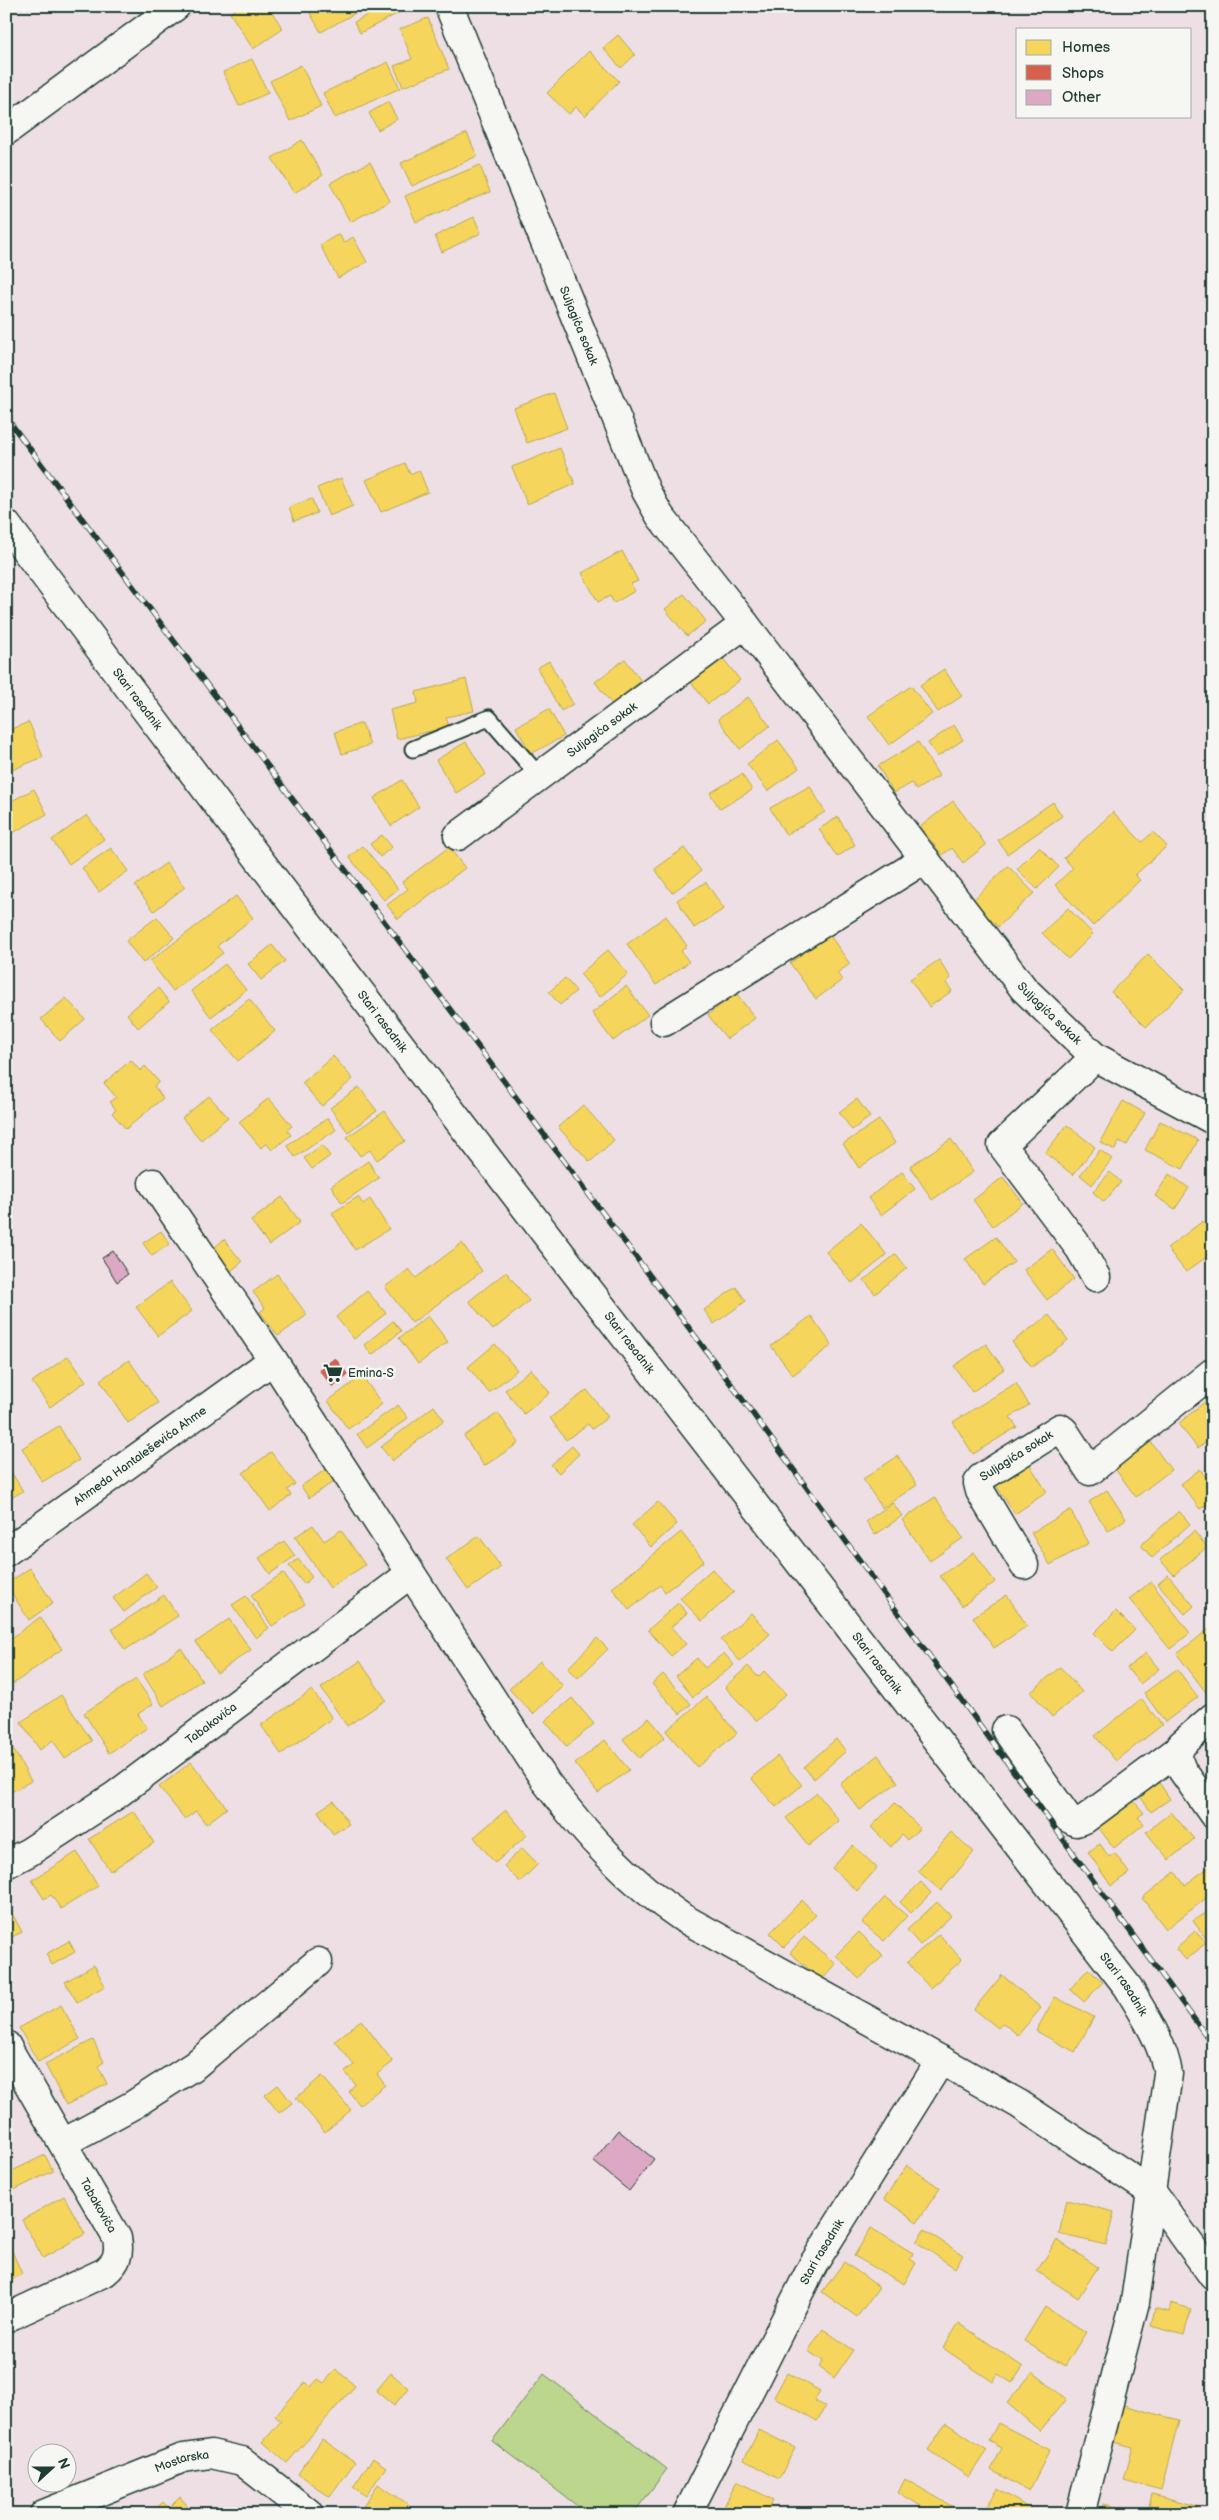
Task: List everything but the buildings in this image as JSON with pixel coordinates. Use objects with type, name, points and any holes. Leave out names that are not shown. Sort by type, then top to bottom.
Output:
[{"type":"street","points":[[6,131],[176,6]]},
{"type":"street","name":"Suljagića sokak","points":[[450,6],[646,491],[660,516],[1024,989],[1095,1057],[1213,1120]]},
{"type":"street","name":"Stari rasadnik","points":[[6,524],[243,841],[495,1170],[1128,1987],[1159,2042],[1168,2074],[1135,2302],[1080,2514]]},
{"type":"street","name":"Suljagića sokak","points":[[458,836],[745,624]]},
{"type":"street","points":[[664,1022],[925,859]]},
{"type":"street","points":[[1095,1057],[1002,1144],[1080,1249],[1096,1277]]},
{"type":"street","points":[[153,1183],[273,1360],[546,1782],[575,1821],[604,1853],[660,1903],[682,1918],[1019,2104],[1152,2192],[1213,2276]]},
{"type":"street","name":"Ahmeda Hantaleševića Ahme","points":[[6,1552],[273,1360]]},
{"type":"street","name":"Suljagića sokak","points":[[1024,1565],[980,1492],[978,1483],[981,1478],[1060,1428],[1064,1431],[1090,1471],[1213,1372]]},
{"type":"street","name":"Tabakovića","points":[[6,1864],[29,1852],[116,1795],[410,1574]]},
{"type":"street","points":[[1006,1730],[1068,1818],[1076,1822],[1085,1818],[1178,1750],[1181,1745],[1213,1717]]},
{"type":"street","points":[[1178,1750],[1179,1764],[1213,1814]]},
{"type":"street","points":[[63,2143],[133,2105],[194,2065],[318,1962]]},
{"type":"street","name":"Tabakovića","points":[[6,2044],[117,2238],[118,2256],[113,2265],[104,2272],[6,2318]]},
{"type":"street","name":"Stari rasadnik","points":[[687,2514],[814,2263],[941,2060]]},
{"type":"street","name":"Mostarska","points":[[44,2514],[182,2458],[211,2454],[242,2461],[310,2514]]},
{"type":"lane","points":[[413,749],[490,718],[539,776]]},
{"type":"green space","points":[[544,2374],[667,2469],[633,2514],[588,2514],[492,2441]]},
{"type":"railway","points":[[6,417],[737,1392],[1213,2045]]},
{"type":"place","name":"Emina-S","points":[[333,1373]]}]
